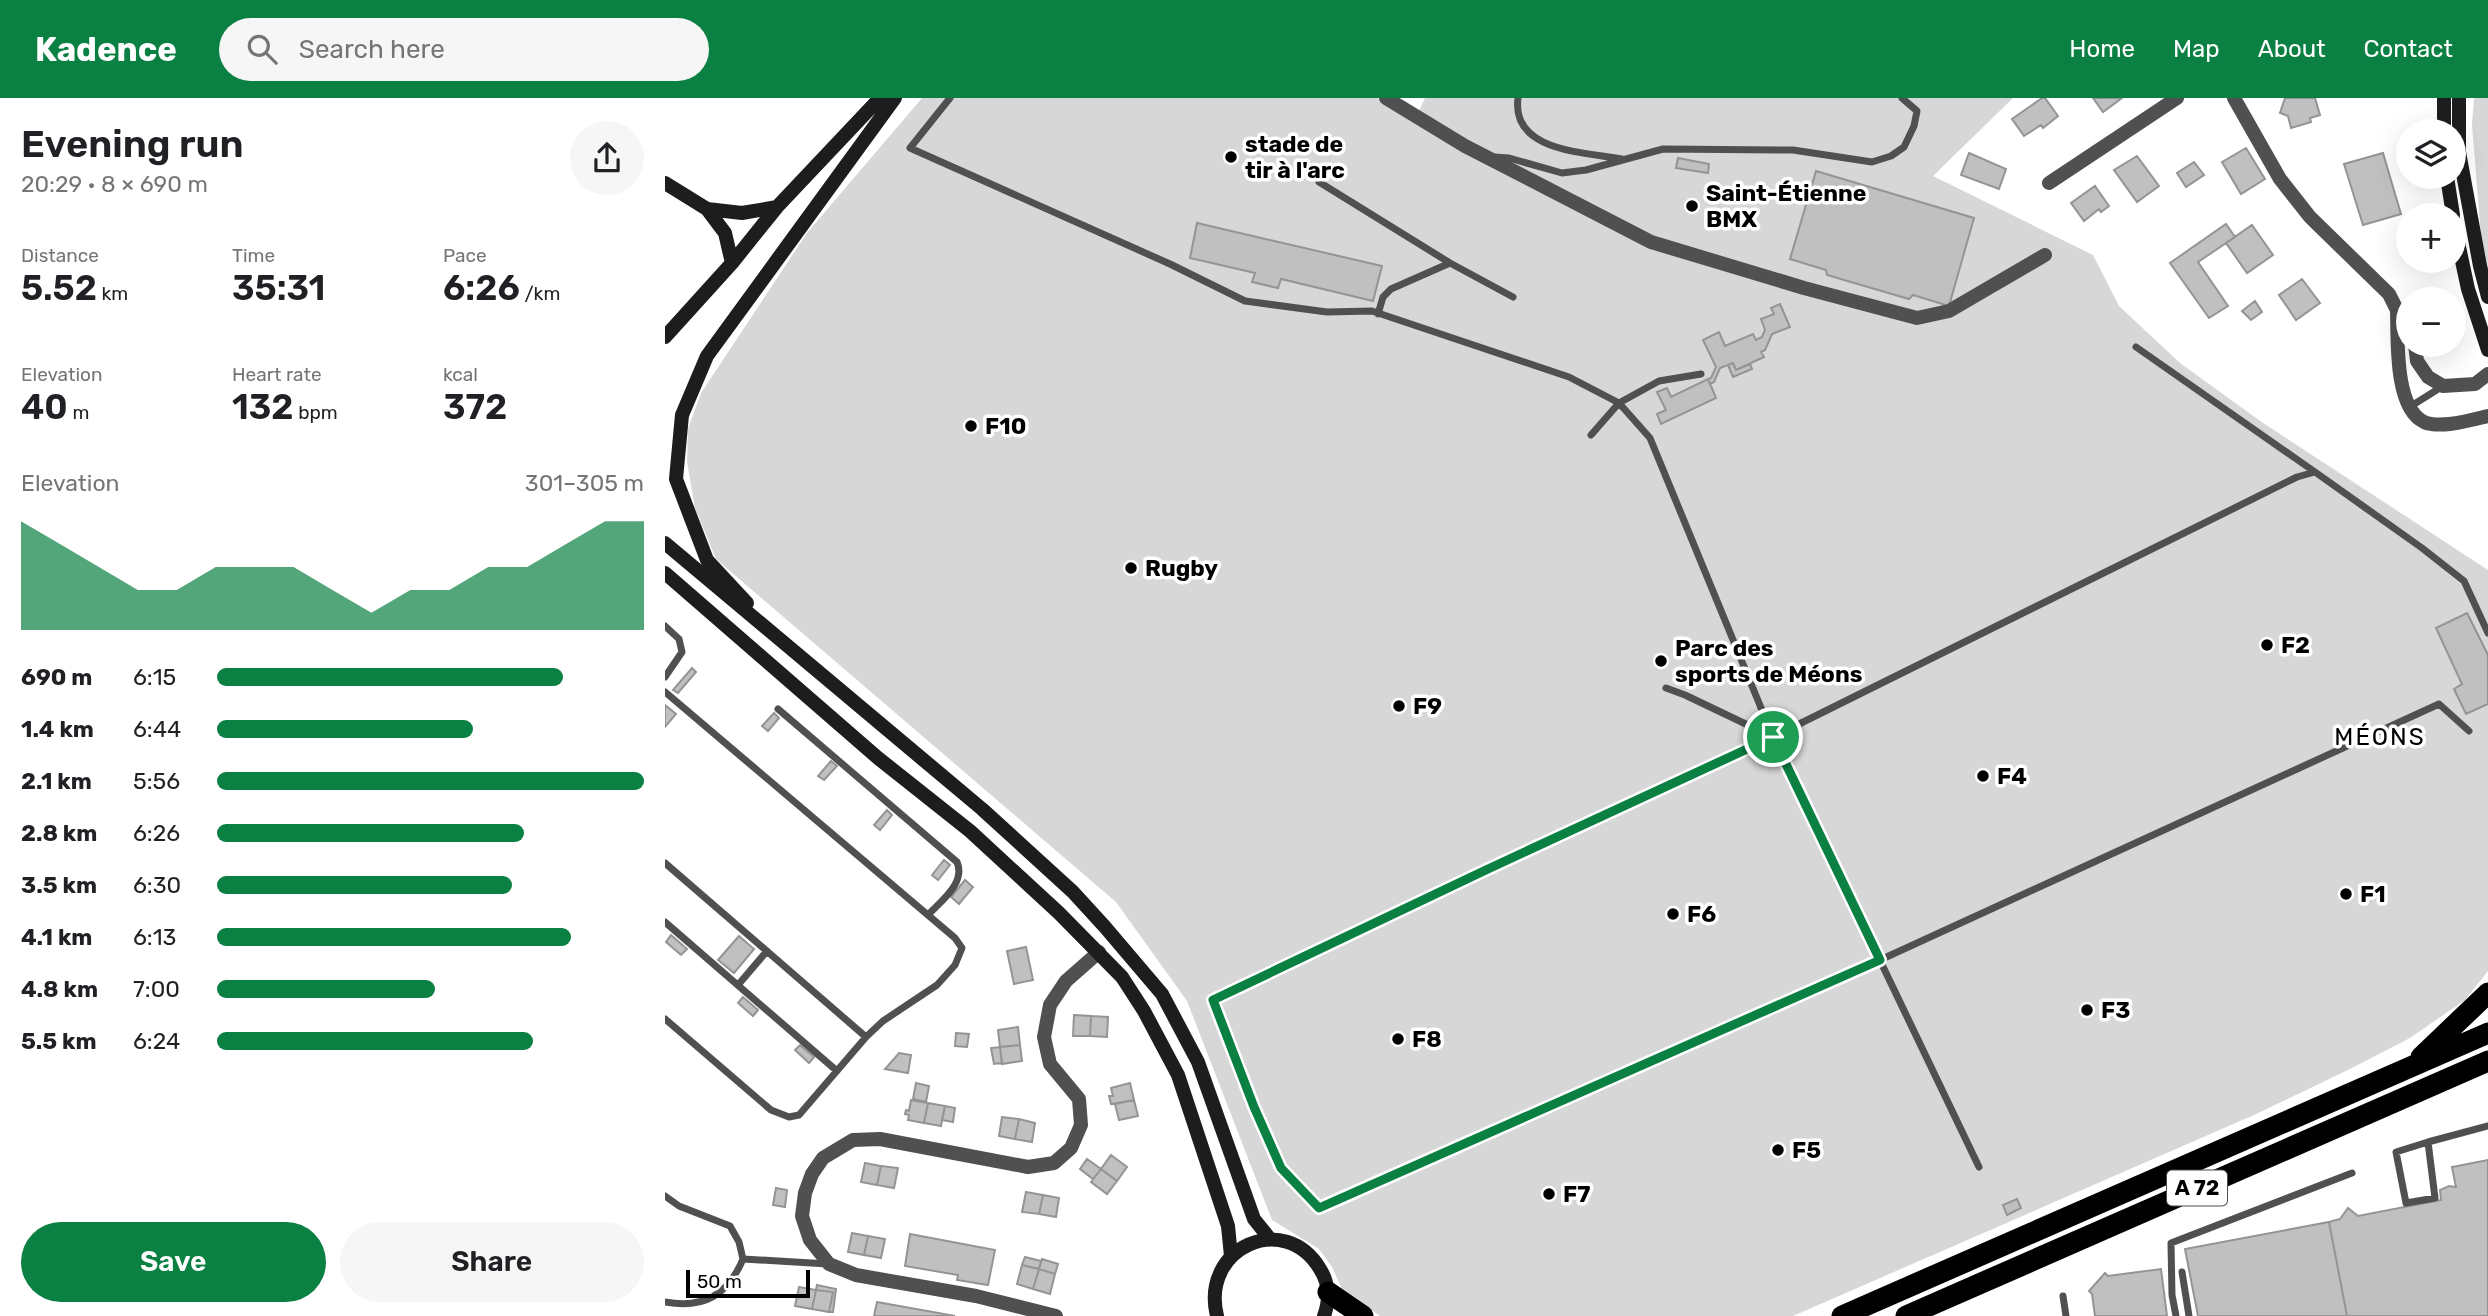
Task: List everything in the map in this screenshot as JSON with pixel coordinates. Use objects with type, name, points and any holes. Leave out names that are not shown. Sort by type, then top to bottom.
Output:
[{"type":"highway","points":[[2414,1065],[2488,993]]},
{"type":"highway","name":"A 72","points":[[1842,1316],[2488,1033]]},
{"type":"highway","name":"A 72","points":[[1906,1316],[2488,1061]]},
{"type":"highway","points":[[1328,1292],[1363,1316]]},
{"type":"main road","points":[[665,337],[778,207],[880,98]]},
{"type":"main road","points":[[786,646],[708,560],[676,480],[682,415],[707,356],[895,98]]},
{"type":"main road","points":[[2444,98],[2444,119]]},
{"type":"main road","points":[[2459,98],[2459,152],[2488,297]]},
{"type":"main road","points":[[665,183],[707,209],[725,233],[732,263]]},
{"type":"main road","points":[[707,209],[742,213],[778,207]]},
{"type":"main road","points":[[2464,273],[2488,349]]},
{"type":"main road","points":[[665,543],[982,809],[1073,892],[1162,994],[1198,1062],[1254,1219],[1270,1240]]},
{"type":"main road","points":[[665,573],[878,758],[970,831],[1099,951],[1122,977],[1144,1011],[1178,1075],[1228,1226],[1231,1255]]},
{"type":"main road","points":[[1217,1316],[1213,1302],[1221,1269],[1231,1255],[1243,1247],[1256,1241],[1270,1240],[1287,1242],[1303,1249],[1315,1261],[1324,1275],[1328,1292],[1324,1316]]},
{"type":"street","points":[[1386,98],[1486,157],[1651,242],[1804,288],[1917,317],[1949,311],[2045,255]]},
{"type":"street","points":[[2049,183],[2178,98]]},
{"type":"street","points":[[2234,98],[2280,179],[2309,217],[2389,294],[2396,308]]},
{"type":"street","points":[[2399,357],[2400,376],[2408,408],[2424,422],[2448,424],[2488,416]]},
{"type":"street","points":[[2417,357],[2428,377],[2443,386],[2475,384],[2488,374]]},
{"type":"street","points":[[1056,1316],[976,1296],[856,1275],[829,1264],[810,1240],[802,1216],[805,1194],[812,1174],[823,1158],[853,1140],[880,1139],[1028,1167],[1054,1163],[1071,1148],[1081,1125],[1079,1099],[1049,1063],[1044,1037],[1050,1005],[1066,981],[1099,951]]},
{"type":"lane","points":[[950,98],[909,148],[1245,300],[1327,312],[1372,311],[1569,377],[1619,403],[1650,438],[1773,737],[1979,1167]]},
{"type":"lane","points":[[1518,98],[1516,109],[1523,126],[1536,139],[1551,146],[1626,160]]},
{"type":"lane","points":[[1486,157],[1509,158],[1562,173],[1586,170],[1663,149],[1793,150],[1872,162],[1891,156],[1904,147],[1914,126],[1917,111],[1902,98]]},
{"type":"lane","points":[[1319,182],[1450,263],[1513,297]]},
{"type":"lane","points":[[1378,314],[1383,298],[1391,289],[1450,263]]},
{"type":"lane","points":[[2136,347],[2422,548],[2464,581],[2488,633]]},
{"type":"lane","points":[[1591,435],[1619,403],[1659,381],[1701,374]]},
{"type":"lane","points":[[2408,408],[2443,386]]},
{"type":"lane","points":[[2315,472],[2297,477],[1773,737],[1213,1000],[1254,1107],[1281,1168],[1319,1208],[1880,960],[2439,704],[2469,731]]},
{"type":"lane","points":[[665,626],[679,639],[682,652],[665,677]]},
{"type":"lane","points":[[1666,688],[1773,737]]},
{"type":"lane","points":[[665,692],[955,938],[962,948],[955,965],[937,985],[883,1021],[866,1037],[799,1115],[780,1115],[771,1110],[665,1019]]},
{"type":"lane","points":[[778,709],[957,862],[960,868],[955,885],[928,915]]},
{"type":"lane","points":[[665,863],[866,1037]]},
{"type":"lane","points":[[665,922],[837,1071]]},
{"type":"lane","points":[[738,985],[767,951]]},
{"type":"lane","points":[[2428,1142],[2435,1198],[2406,1203],[2396,1152],[2428,1142],[2488,1126]]},
{"type":"lane","points":[[2176,1316],[2172,1295],[2171,1243],[2352,1173]]},
{"type":"lane","points":[[665,1196],[679,1206],[730,1226],[739,1241],[743,1259],[735,1278],[721,1293],[700,1301],[678,1304],[665,1302]]},
{"type":"lane","points":[[743,1259],[829,1264]]},
{"type":"lane","points":[[2182,1272],[2189,1316]]},
{"type":"lane","points":[[2063,1296],[2066,1316]]},
{"type":"shaded area","name":"Parc des sports de Méons","points":[[922,98],[1377,98],[1414,122],[1425,98],[2013,98],[1933,176],[2093,255],[2119,306],[2180,363],[2263,423],[2488,570],[2488,971],[2465,1000],[2410,1038],[2348,1070],[2254,1115],[1793,1316],[1380,1316],[1342,1289],[1332,1267],[1319,1249],[1272,1220],[1187,1001],[1116,902],[716,559],[695,508],[687,462],[688,429],[701,393],[807,233]]},
{"type":"shaded area","points":[[2474,98],[2488,98],[2488,270],[2482,249],[2472,125]]},
{"type":"building","points":[[2045,98],[2058,116],[2043,128],[2041,125],[2024,136],[2012,119]]},
{"type":"building","points":[[2093,98],[2122,98],[2103,112]]},
{"type":"building","points":[[2285,98],[2315,98],[2320,115],[2310,118],[2311,122],[2291,128],[2288,116],[2280,113]]},
{"type":"building","points":[[2246,148],[2265,179],[2241,194],[2222,162]]},
{"type":"building","points":[[1969,153],[2006,169],[1999,189],[1961,175]]},
{"type":"building","points":[[2383,153],[2398,203],[2396,215],[2363,225],[2344,164]]},
{"type":"building","points":[[2137,156],[2159,186],[2137,202],[2114,170]]},
{"type":"building","points":[[1678,158],[1709,164],[1708,173],[1676,168]]},
{"type":"building","points":[[2194,162],[2204,175],[2186,187],[2177,173]]},
{"type":"building","points":[[1816,171],[1974,218],[1949,306],[1913,295],[1909,299],[1827,275],[1826,270],[1790,259]]},
{"type":"building","points":[[2095,186],[2109,206],[2101,212],[2099,209],[2084,221],[2071,203]]},
{"type":"building","points":[[1197,223],[1382,266],[1373,301],[1281,279],[1278,288],[1252,282],[1255,273],[1190,258]]},
{"type":"building","points":[[2226,224],[2235,237],[2198,262],[2228,306],[2209,318],[2170,263]]},
{"type":"building","points":[[2252,225],[2273,255],[2247,273],[2226,243]]},
{"type":"building","points":[[2302,279],[2320,303],[2296,320],[2279,295]]},
{"type":"building","points":[[2255,301],[2262,312],[2251,320],[2242,311]]},
{"type":"building","points":[[1780,304],[1790,327],[1772,334],[1765,350],[1761,352],[1764,357],[1736,370],[1733,363],[1720,368],[1714,382],[1710,384],[1708,379],[1716,367],[1703,340],[1719,332],[1725,346],[1753,334],[1756,340],[1762,337],[1765,330],[1761,319],[1774,314],[1771,308]]},
{"type":"building","points":[[1733,363],[1736,370],[1750,364],[1752,369],[1733,377],[1728,365]]},
{"type":"building","points":[[1708,379],[1716,398],[1661,424],[1657,414],[1666,410],[1657,392],[1667,388],[1671,397]]},
{"type":"building","points":[[2467,613],[2488,655],[2488,704],[2466,714],[2454,689],[2462,684],[2436,628]]},
{"type":"building","points":[[692,668],[696,672],[678,693],[673,690]]},
{"type":"building","points":[[665,705],[676,714],[665,727]]},
{"type":"building","points":[[774,713],[779,718],[768,731],[762,726]]},
{"type":"building","points":[[831,761],[837,766],[824,780],[818,776]]},
{"type":"building","points":[[887,810],[892,815],[880,830],[874,825]]},
{"type":"building","points":[[944,860],[950,865],[938,880],[932,875]]},
{"type":"building","points":[[965,880],[973,887],[959,904],[951,897]]},
{"type":"building","points":[[671,935],[687,949],[681,955],[666,942]]},
{"type":"building","points":[[739,936],[754,949],[734,973],[718,960]]},
{"type":"building","points":[[1026,947],[1033,980],[1014,984],[1007,951]]},
{"type":"building","points":[[743,997],[758,1010],[753,1016],[738,1003]]},
{"type":"building","points":[[1074,1015],[1091,1016],[1090,1036],[1073,1036]]},
{"type":"building","points":[[1091,1016],[1108,1017],[1107,1037],[1090,1036]]},
{"type":"building","points":[[1018,1027],[1020,1045],[1000,1047],[998,1030]]},
{"type":"building","points":[[956,1033],[969,1034],[967,1047],[955,1046]]},
{"type":"building","points":[[800,1045],[814,1057],[809,1063],[795,1050]]},
{"type":"building","points":[[1020,1045],[1022,1061],[1002,1064],[1000,1047]]},
{"type":"building","points":[[1000,1047],[1002,1063],[994,1064],[991,1048]]},
{"type":"building","points":[[899,1053],[911,1055],[908,1073],[885,1069]]},
{"type":"building","points":[[916,1083],[929,1086],[926,1102],[913,1099]]},
{"type":"building","points":[[1130,1083],[1134,1100],[1111,1104],[1111,1088]]},
{"type":"building","points":[[911,1100],[928,1103],[924,1123],[908,1120],[909,1115],[905,1114],[906,1110],[909,1111]]},
{"type":"building","points":[[1134,1100],[1138,1116],[1119,1120],[1115,1104]]},
{"type":"building","points":[[928,1103],[945,1106],[941,1126],[924,1123]]},
{"type":"building","points":[[945,1106],[955,1108],[953,1122],[942,1120]]},
{"type":"building","points":[[1002,1117],[1019,1119],[1015,1139],[999,1136]]},
{"type":"building","points":[[1019,1119],[1035,1123],[1032,1142],[1015,1139]]},
{"type":"building","points":[[1111,1155],[1127,1167],[1117,1181],[1101,1169]]},
{"type":"building","points":[[1087,1159],[1101,1169],[1093,1179],[1080,1169]]},
{"type":"building","points":[[2488,1160],[2488,1316],[2347,1316],[2329,1222],[2340,1219],[2348,1208],[2358,1216],[2441,1200],[2440,1190],[2449,1186],[2456,1187],[2452,1167]]},
{"type":"building","points":[[865,1163],[881,1166],[877,1185],[861,1182]]},
{"type":"building","points":[[881,1166],[898,1168],[894,1188],[877,1185]]},
{"type":"building","points":[[1101,1169],[1117,1181],[1107,1194],[1091,1182]]},
{"type":"building","points":[[776,1188],[787,1190],[785,1207],[773,1205]]},
{"type":"building","points":[[1026,1192],[1043,1195],[1039,1214],[1022,1212]]},
{"type":"building","points":[[1043,1195],[1059,1198],[1056,1217],[1039,1214]]},
{"type":"building","points":[[2017,1199],[2021,1208],[2007,1215],[2003,1205]]},
{"type":"building","points":[[2329,1222],[2347,1316],[2198,1316],[2185,1249]]},
{"type":"building","points":[[852,1233],[868,1236],[864,1255],[848,1252]]},
{"type":"building","points":[[910,1234],[995,1250],[988,1285],[957,1280],[958,1275],[905,1266]]},
{"type":"building","points":[[868,1236],[885,1239],[881,1258],[864,1255]]},
{"type":"building","points":[[1025,1257],[1041,1261],[1039,1269],[1022,1265]]},
{"type":"building","points":[[1042,1259],[1058,1264],[1055,1274],[1039,1269]]},
{"type":"building","points":[[1022,1265],[1039,1269],[1033,1289],[1017,1284]]},
{"type":"building","points":[[1039,1269],[1055,1274],[1050,1294],[1033,1289]]},
{"type":"building","points":[[2161,1269],[2167,1316],[2095,1316],[2092,1294],[2089,1291],[2105,1273],[2108,1276]]},
{"type":"building","points":[[817,1285],[836,1289],[833,1312],[829,1312],[833,1292],[816,1290]]},
{"type":"building","points":[[799,1287],[816,1290],[812,1309],[795,1306]]},
{"type":"building","points":[[816,1290],[833,1292],[829,1312],[812,1309]]},
{"type":"building","points":[[877,1302],[955,1316],[874,1316]]},
{"type":"place","name":"stade de tir à l'arc","points":[[1231,157]]},
{"type":"place","name":"Saint-Étienne BMX","points":[[1692,206]]},
{"type":"place","name":"F10","points":[[971,426]]},
{"type":"place","name":"Rugby","points":[[1131,568]]},
{"type":"place","name":"F2","points":[[2267,645]]},
{"type":"place","name":"Parc des sports de Méons","points":[[1661,661]]},
{"type":"place","name":"F9","points":[[1399,706]]},
{"type":"place","name":"F4","points":[[1983,776]]},
{"type":"place","name":"F1","points":[[2346,894]]},
{"type":"place","name":"F6","points":[[1673,914]]},
{"type":"place","name":"F3","points":[[2087,1010]]},
{"type":"place","name":"F8","points":[[1398,1039]]},
{"type":"place","name":"F5","points":[[1778,1150]]},
{"type":"place","name":"F7","points":[[1549,1194]]},
{"type":"district","name":"MÉONS","points":[[2380,737]]},
{"type":"route","points":[[1773,737],[1880,960],[1319,1208],[1281,1168],[1254,1107],[1213,1000],[1773,737]]}]
